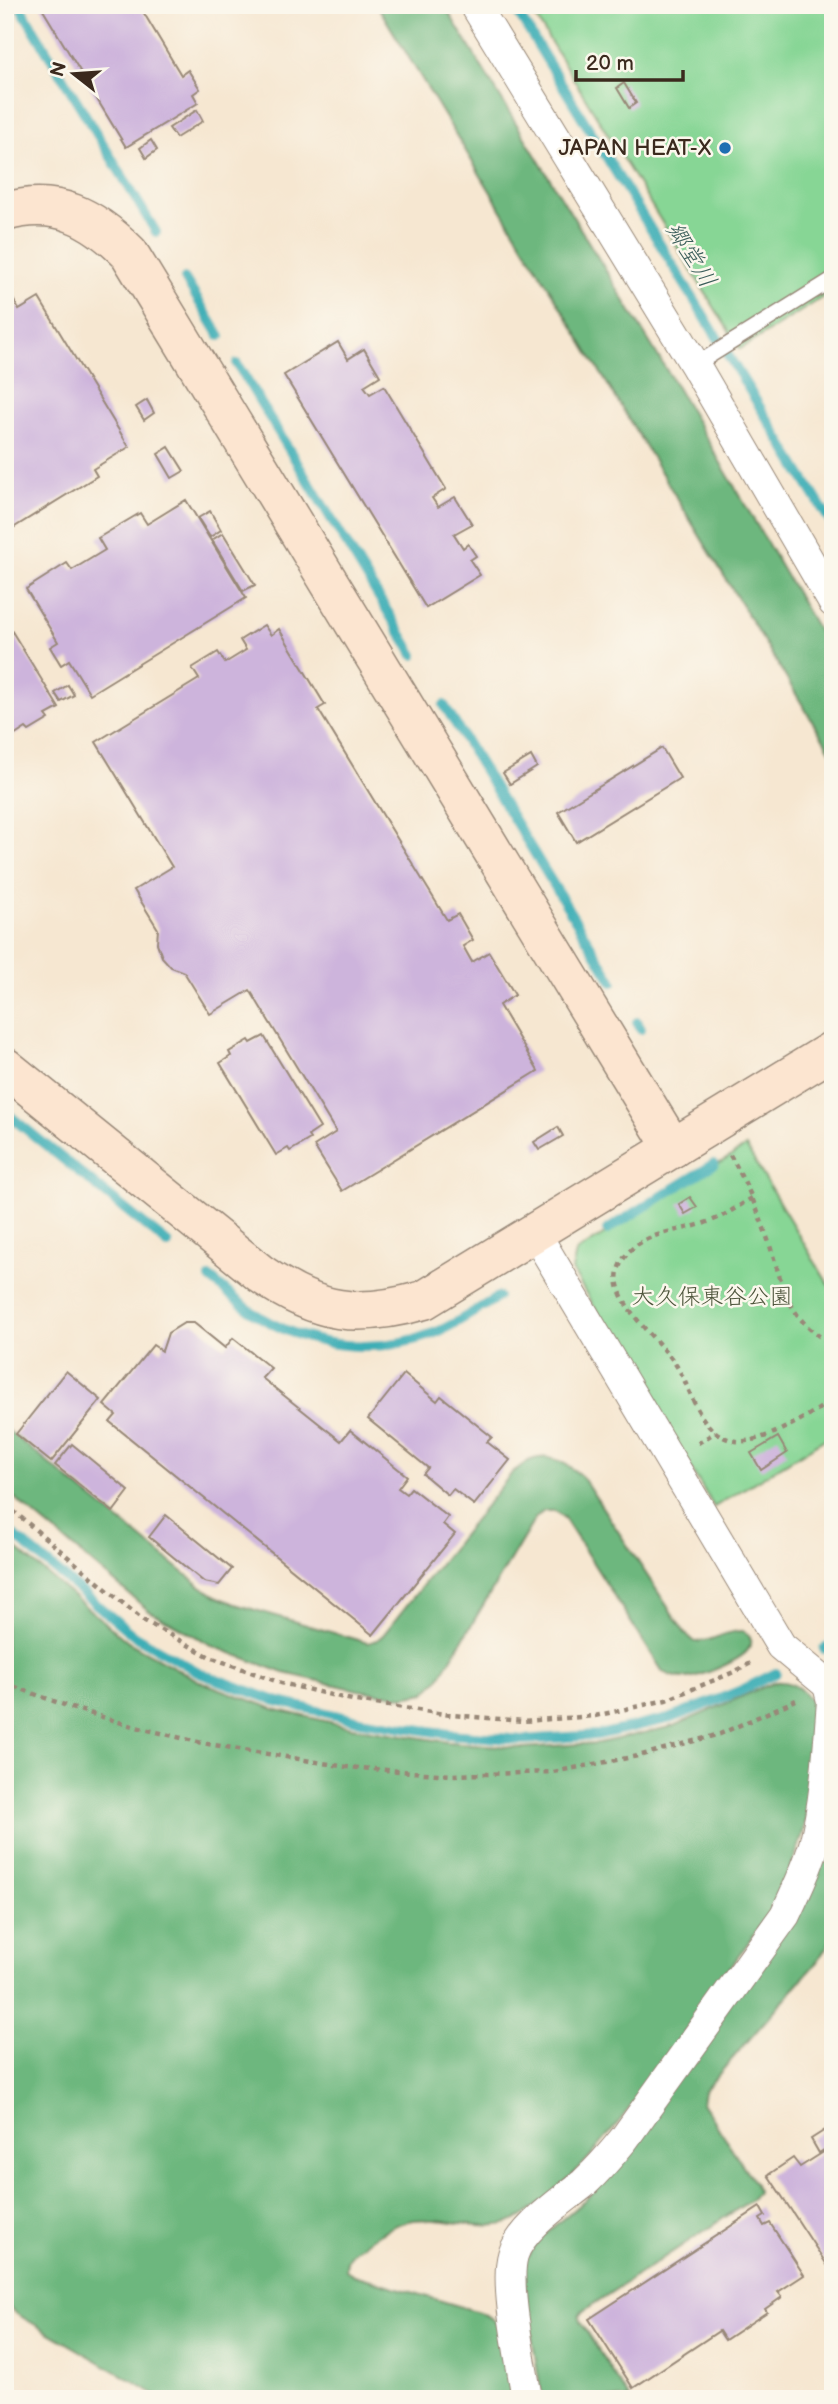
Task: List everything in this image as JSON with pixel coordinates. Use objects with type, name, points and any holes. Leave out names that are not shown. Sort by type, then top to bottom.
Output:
[{"type":"street","points":[[475,5],[702,360],[833,602]]},
{"type":"street","points":[[5,212],[20,208],[51,207],[81,215],[107,231],[129,253],[673,1148]]},
{"type":"street","points":[[5,1067],[261,1274],[290,1294],[322,1306],[356,1312],[391,1309],[424,1300],[833,1050]]},
{"type":"street","points":[[527,2399],[510,2280],[513,2254],[527,2231],[586,2181],[618,2147],[785,1915],[813,1846],[821,1810],[832,1700],[831,1684],[781,1646],[535,1233]]},
{"type":"lane","points":[[702,360],[833,279]]},
{"type":"path","points":[[724,1146],[743,1176],[781,1283],[797,1315],[807,1328],[833,1344]]},
{"type":"path","points":[[752,1198],[711,1221],[672,1230],[641,1243],[621,1262],[617,1273],[618,1285],[640,1324],[675,1363],[703,1420],[720,1436],[741,1442],[763,1438],[833,1400]]},
{"type":"path","points":[[5,1504],[143,1620],[222,1661],[281,1684],[356,1701],[451,1715],[523,1721],[595,1716],[666,1700],[734,1672],[781,1646]]},
{"type":"path","points":[[5,1683],[72,1708],[202,1744],[347,1767],[451,1775],[553,1772],[638,1756],[720,1734],[831,1684]]},
{"type":"green space","points":[[377,5],[444,5],[672,379],[833,656],[833,755]]},
{"type":"green space","name":"JAPAN HEAT-X","points":[[528,5],[833,5],[833,291],[740,349]]},
{"type":"green space","name":"大久保東谷公園","points":[[746,1147],[833,1292],[833,1434],[714,1507],[572,1270],[576,1252]]},
{"type":"green space","points":[[5,1428],[216,1596],[368,1643],[383,1635],[512,1473],[531,1460],[552,1459],[566,1464],[583,1478],[685,1633],[695,1642],[744,1631],[750,1637],[750,1647],[739,1658],[699,1675],[682,1678],[663,1672],[564,1518],[555,1511],[544,1511],[536,1517],[439,1679],[425,1693],[403,1697],[284,1673],[215,1647],[149,1611],[5,1490]]},
{"type":"green space","points":[[5,1539],[128,1642],[199,1681],[274,1709],[351,1727],[448,1742],[523,1748],[599,1743],[674,1726],[775,1682],[797,1687],[812,1704],[817,1719],[809,1806],[795,1858],[785,1883],[773,1908],[603,2142],[585,2163],[545,2200],[511,2222],[485,2225],[408,2221],[389,2228],[366,2242],[354,2250],[347,2260],[346,2270],[354,2275],[479,2312],[495,2321],[505,2345],[510,2374],[510,2399],[159,2399],[15,2313],[5,2303]]},
{"type":"green space","points":[[833,1820],[833,1937],[817,1962],[704,2091],[702,2103],[755,2184],[757,2192],[751,2200],[579,2316],[580,2322],[630,2399],[542,2399],[523,2280],[526,2258],[538,2240],[595,2191]]},
{"type":"building","points":[[40,5],[139,5],[181,75],[188,70],[200,89],[193,94],[198,103],[126,147]]},
{"type":"building","points":[[624,83],[636,103],[629,108],[617,88]]},
{"type":"building","points":[[197,110],[203,121],[176,138],[169,128]]},
{"type":"building","points":[[151,140],[157,150],[146,158],[140,148]]},
{"type":"building","points":[[12,297],[19,310],[39,298],[129,447],[93,469],[97,476],[5,533],[5,302]]},
{"type":"building","points":[[338,342],[348,359],[364,349],[380,376],[364,386],[370,394],[384,386],[446,489],[432,498],[438,507],[455,497],[472,524],[454,534],[463,548],[468,544],[476,556],[470,560],[480,575],[426,608],[284,375]]},
{"type":"building","points":[[147,400],[154,413],[144,420],[136,407]]},
{"type":"building","points":[[169,447],[184,471],[172,478],[158,454]]},
{"type":"building","points":[[186,500],[246,598],[90,694],[69,660],[61,665],[50,647],[58,642],[26,589],[67,563],[72,570],[105,550],[98,538],[140,513],[147,524]]},
{"type":"building","points":[[210,511],[221,530],[210,537],[198,518]]},
{"type":"building","points":[[223,533],[255,585],[243,591],[212,540]]},
{"type":"building","points":[[5,620],[59,708],[46,715],[49,719],[29,731],[26,728],[15,735],[5,719]]},
{"type":"building","points":[[264,625],[271,635],[279,629],[325,705],[318,709],[447,920],[458,914],[473,940],[463,946],[472,962],[489,952],[515,995],[499,1005],[538,1071],[342,1191],[314,1146],[336,1132],[250,990],[210,1014],[184,972],[171,967],[162,957],[157,943],[158,929],[134,890],[172,867],[96,742],[199,679],[192,668],[218,652],[225,663],[246,650],[240,640]]},
{"type":"building","points":[[68,685],[74,695],[61,702],[55,693]]},
{"type":"building","points":[[662,748],[680,778],[576,842],[558,812]]},
{"type":"building","points":[[531,756],[537,767],[510,784],[503,773]]},
{"type":"building","points":[[264,1036],[320,1128],[308,1136],[310,1139],[290,1151],[288,1148],[276,1155],[220,1063],[231,1056],[229,1052],[249,1040],[251,1043]]},
{"type":"building","points":[[558,1127],[563,1136],[539,1150],[534,1142]]},
{"type":"building","points":[[690,1197],[697,1207],[685,1214],[679,1204]]},
{"type":"building","points":[[184,1323],[194,1323],[225,1348],[233,1338],[271,1368],[262,1378],[341,1441],[350,1430],[407,1476],[398,1488],[406,1494],[411,1488],[448,1517],[443,1524],[455,1534],[373,1635],[110,1422],[116,1415],[104,1405],[153,1345],[162,1351],[168,1333]]},
{"type":"building","points":[[66,1371],[101,1400],[51,1462],[16,1434]]},
{"type":"building","points":[[404,1374],[437,1401],[441,1396],[492,1437],[487,1442],[510,1460],[474,1505],[453,1489],[448,1495],[423,1474],[428,1468],[368,1419]]},
{"type":"building","points":[[778,1437],[787,1453],[761,1470],[751,1453]]},
{"type":"building","points":[[72,1444],[129,1491],[113,1512],[55,1465]]},
{"type":"building","points":[[166,1515],[232,1569],[219,1585],[204,1582],[149,1537]]},
{"type":"building","points":[[833,2125],[833,2144],[819,2153],[811,2139]]},
{"type":"building","points":[[833,2146],[833,2274],[768,2175],[793,2158],[800,2167]]},
{"type":"building","points":[[760,2207],[765,2216],[760,2219],[764,2226],[770,2223],[804,2275],[778,2292],[782,2297],[765,2309],[767,2312],[725,2340],[719,2331],[633,2388],[589,2319]]},
{"type":"waterway","points":[[19,5],[156,232]]},
{"type":"waterway","name":"郷堂川","points":[[513,5],[833,526]]},
{"type":"waterway","points":[[185,279],[220,336]]},
{"type":"waterway","points":[[237,364],[414,655]]},
{"type":"waterway","points":[[444,705],[613,982]]},
{"type":"waterway","points":[[637,1022],[641,1029]]},
{"type":"waterway","points":[[5,1112],[168,1244]]},
{"type":"waterway","points":[[607,1230],[714,1164]]},
{"type":"waterway","points":[[210,1278],[249,1310],[275,1325],[314,1340],[355,1346],[376,1346],[417,1339],[437,1332],[498,1297]]},
{"type":"waterway","points":[[5,1528],[133,1635],[202,1674],[276,1701],[352,1719],[449,1734],[523,1740],[598,1735],[672,1718],[742,1690],[776,1673]]},
{"type":"waterway","points":[[824,1649],[833,1645]]},
{"type":"place","name":"JAPAN HEAT-X","points":[[725,148]]}]
